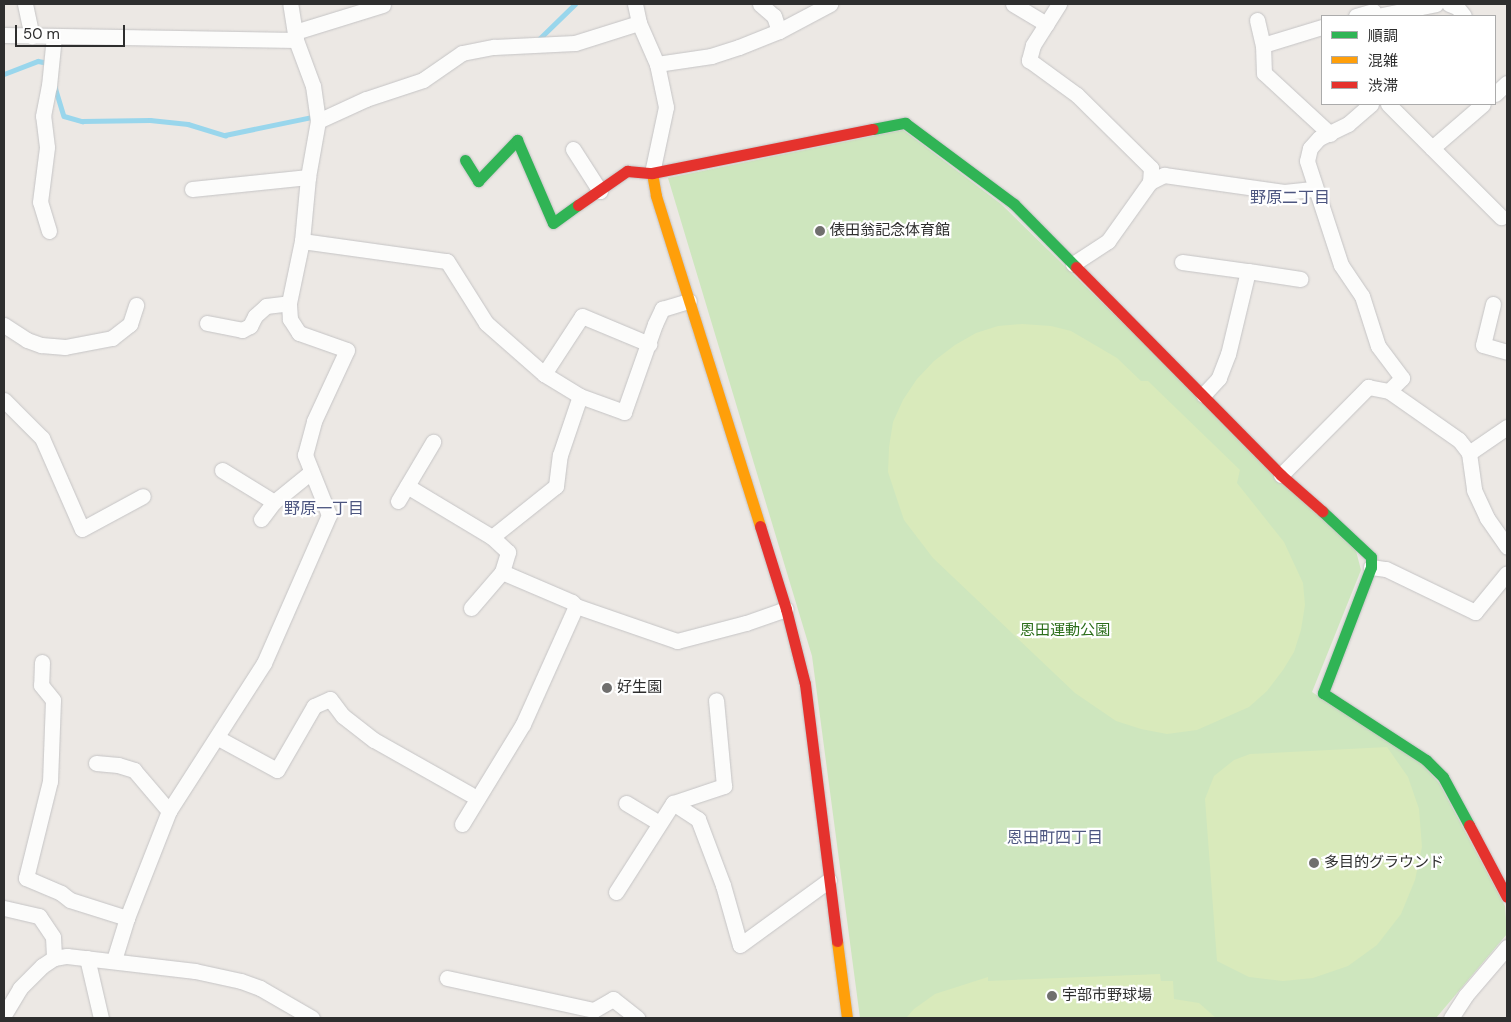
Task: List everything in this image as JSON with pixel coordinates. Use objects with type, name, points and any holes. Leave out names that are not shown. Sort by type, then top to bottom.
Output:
[{"type":"street","points":[[24,4],[32,36]]},
{"type":"street","points":[[114,960],[127,918],[169,811],[218,738],[264,663],[329,515],[305,455],[314,421],[347,350],[299,333],[290,319],[289,303],[302,241],[308,178],[318,121],[313,86],[295,36],[290,4]]},
{"type":"street","points":[[635,4],[639,23],[657,64],[666,106],[652,173],[656,196],[786,609],[805,684],[844,1016]]},
{"type":"street","points":[[760,4],[774,16],[780,31]]},
{"type":"street","points":[[657,64],[711,56],[780,31],[830,4]]},
{"type":"street","points":[[1014,4],[1046,24]]},
{"type":"street","points":[[1060,4],[1033,45],[1029,60],[1077,95],[1151,168],[1150,182]]},
{"type":"street","points":[[1360,15],[1436,4]]},
{"type":"street","points":[[1449,4],[1457,8],[1463,15]]},
{"type":"street","points":[[4,35],[295,36],[383,5]]},
{"type":"street","points":[[1257,20],[1263,45],[1264,73],[1330,134]]},
{"type":"street","points":[[318,121],[366,99],[423,80],[462,53],[494,47],[575,43],[639,23]]},
{"type":"street","points":[[1263,45],[1321,27]]},
{"type":"street","points":[[49,231],[40,202],[47,148],[43,116],[49,86],[54,36]]},
{"type":"street","points":[[1496,93],[1507,83]]},
{"type":"street","points":[[1370,105],[1348,124],[1319,138],[1310,148],[1307,161],[1340,265],[1362,296],[1378,346],[1402,378],[1389,391]]},
{"type":"street","points":[[1389,105],[1501,217]]},
{"type":"street","points":[[1432,148],[1482,105]]},
{"type":"street","points":[[465,160],[478,181],[517,140],[553,223],[627,172],[652,173],[905,123],[1014,204],[1281,475],[1365,548],[1371,557],[1371,567],[1324,693],[1426,760],[1442,777],[1507,897]]},
{"type":"street","points":[[573,149],[600,191]]},
{"type":"street","points":[[1073,264],[1108,241],[1150,182],[1164,175],[1284,192],[1315,189]]},
{"type":"street","points":[[192,189],[308,178]]},
{"type":"street","points":[[302,241],[447,261],[486,323],[544,374],[580,396],[624,412],[662,309],[689,301]]},
{"type":"street","points":[[1182,262],[1300,279]]},
{"type":"street","points":[[1203,395],[1219,378],[1225,362],[1248,271]]},
{"type":"street","points":[[206,322],[242,330],[250,326],[255,316],[266,306],[289,303]]},
{"type":"street","points":[[1493,304],[1483,345],[1507,352]]},
{"type":"street","points":[[4,325],[27,340],[41,345],[64,347],[112,338],[130,324],[136,305]]},
{"type":"street","points":[[544,374],[582,316],[649,344]]},
{"type":"street","points":[[1281,475],[1368,387],[1389,391],[1458,440],[1469,453],[1474,490],[1487,518],[1507,547]]},
{"type":"street","points":[[492,537],[556,486],[560,455],[580,396]]},
{"type":"street","points":[[4,400],[42,438],[82,530],[143,496]]},
{"type":"street","points":[[1469,453],[1507,427]]},
{"type":"street","points":[[398,501],[434,442]]},
{"type":"street","points":[[222,470],[274,502]]},
{"type":"street","points":[[261,518],[274,502],[312,472]]},
{"type":"street","points":[[407,486],[492,537],[508,552],[502,572],[472,608]]},
{"type":"street","points":[[1371,567],[1386,569],[1475,612],[1507,573]]},
{"type":"street","points":[[502,572],[572,602],[576,606],[677,641],[746,623],[786,609]]},
{"type":"street","points":[[462,824],[523,724],[576,606]]},
{"type":"street","points":[[42,662],[41,685],[53,700],[50,781],[20,877],[61,893],[70,900],[127,918]]},
{"type":"street","points":[[218,738],[277,770],[314,706],[330,699],[343,716],[374,740],[470,794]]},
{"type":"street","points":[[616,892],[673,804],[724,786],[716,700]]},
{"type":"street","points":[[96,763],[118,765],[134,770],[169,811]]},
{"type":"street","points":[[626,803],[660,823]]},
{"type":"street","points":[[673,804],[698,819],[722,885],[740,945],[829,880]]},
{"type":"street","points":[[4,908],[39,916],[53,937],[54,958]]},
{"type":"street","points":[[1451,1018],[1466,995],[1507,948]]},
{"type":"street","points":[[4,1015],[20,988],[42,966],[54,958],[87,958],[195,971],[241,981],[260,988],[312,1018]]},
{"type":"street","points":[[87,958],[101,1018]]},
{"type":"street","points":[[447,978],[594,1010],[613,999],[637,1018]]},
{"type":"green space","name":"恩田運動公園","points":[[903,130],[1001,204],[1356,551],[1361,570],[1312,692],[1421,763],[1439,783],[1505,906],[1507,934],[1436,1018],[860,1018],[812,656],[668,178]]},
{"type":"green space","points":[[1022,324],[1051,326],[1071,331],[1117,358],[1141,381],[1148,381],[1240,470],[1237,483],[1284,542],[1303,583],[1305,605],[1301,630],[1294,652],[1283,670],[1267,691],[1249,707],[1197,730],[1167,734],[1141,729],[1116,721],[1075,693],[933,558],[904,520],[888,472],[893,422],[903,400],[917,379],[934,361],[955,345],[976,333],[998,326]]},
{"type":"green space","name":"多目的グラウンド","points":[[1387,747],[1408,777],[1419,809],[1422,847],[1415,880],[1401,914],[1377,945],[1348,966],[1313,978],[1283,981],[1249,977],[1217,961],[1205,799],[1214,776],[1234,760],[1250,754]]},
{"type":"green space","name":"宇部市野球場","points":[[1160,974],[1161,981],[1173,981],[1174,999],[1199,1003],[1216,1018],[906,1018],[914,1009],[935,994],[988,977],[988,981]]},
{"type":"waterway","points":[[537,41],[575,4]]},
{"type":"waterway","points":[[4,74],[38,61],[43,62]]},
{"type":"waterway","points":[[55,87],[64,116],[82,121],[150,120],[188,124],[225,135],[312,117]]},
{"type":"traffic: fast","points":[[873,129],[905,123],[1014,204],[1076,267]]},
{"type":"traffic: fast","points":[[465,160],[478,181],[517,140],[553,223],[578,205]]},
{"type":"traffic: fast","points":[[1322,511],[1371,557],[1371,567],[1323,693],[1426,760],[1443,777],[1469,825]]},
{"type":"traffic: slow","points":[[652,173],[656,196],[760,526]]},
{"type":"traffic: slow","points":[[837,941],[847,1018]]},
{"type":"traffic: jam","points":[[578,205],[627,171],[652,173],[873,129]]},
{"type":"traffic: jam","points":[[1076,267],[1281,475],[1322,511]]},
{"type":"traffic: jam","points":[[760,526],[786,609],[805,684],[837,941]]},
{"type":"traffic: jam","points":[[1469,825],[1507,897]]},
{"type":"place","name":"俵田翁記念体育館","points":[[820,231]]},
{"type":"place","name":"好生園","points":[[607,688]]},
{"type":"place","name":"多目的グラウンド","points":[[1314,863]]},
{"type":"place","name":"宇部市野球場","points":[[1052,996]]},
{"type":"district","name":"野原二丁目","points":[[1290,198]]},
{"type":"district","name":"野原一丁目","points":[[324,509]]},
{"type":"district","name":"恩田町四丁目","points":[[1055,838]]}]
